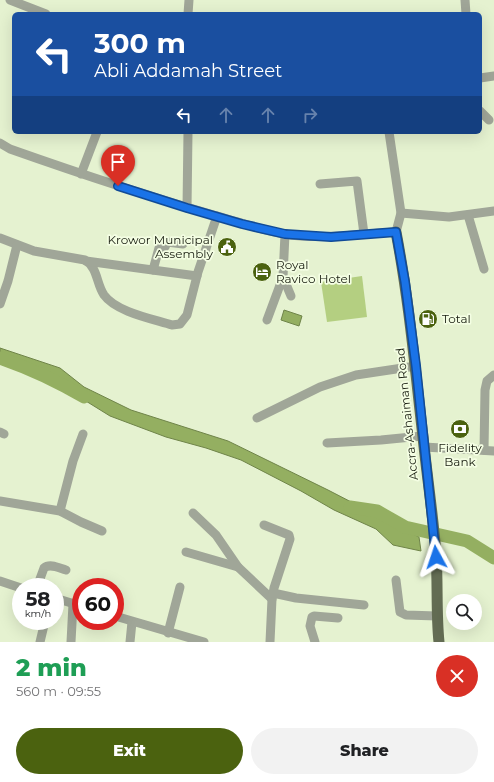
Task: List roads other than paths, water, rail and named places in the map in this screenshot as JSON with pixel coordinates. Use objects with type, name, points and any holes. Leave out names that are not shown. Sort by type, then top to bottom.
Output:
[{"type":"main road","name":"Accra-Ashaiman Road","points":[[396,232],[405,282],[416,366],[423,442],[433,521],[436,557],[439,642]]},
{"type":"street","points":[[10,0],[21,9],[32,4],[43,12]]},
{"type":"street","points":[[188,0],[188,12]]},
{"type":"street","points":[[465,0],[466,12]]},
{"type":"street","points":[[482,78],[494,76]]},
{"type":"street","points":[[482,113],[489,120]]},
{"type":"street","points":[[81,174],[96,134]]},
{"type":"street","points":[[187,208],[188,134]]},
{"type":"street","points":[[0,142],[10,149],[81,174],[242,224],[285,234],[331,237],[396,232],[401,213],[389,134]]},
{"type":"street","points":[[320,184],[357,181],[364,234]]},
{"type":"street","points":[[401,213],[449,217],[494,210]]},
{"type":"street","points":[[468,215],[484,269]]},
{"type":"street","points":[[85,260],[94,268],[104,295],[112,303],[124,310],[172,325],[180,324],[186,315],[217,216]]},
{"type":"street","points":[[267,320],[283,277],[285,234]]},
{"type":"street","points":[[0,238],[34,251],[197,276]]},
{"type":"street","points":[[153,270],[159,248],[165,247],[167,242],[183,244]]},
{"type":"street","points":[[0,304],[8,281],[17,245]]},
{"type":"street","points":[[283,277],[291,296]]},
{"type":"street","points":[[257,418],[327,384],[356,375],[416,366]]},
{"type":"street","points":[[484,450],[487,381],[494,375]]},
{"type":"street","points":[[60,511],[82,434]]},
{"type":"street","points":[[327,443],[381,440],[423,442],[494,451]]},
{"type":"street","points":[[0,502],[60,511],[80,522],[102,530]]},
{"type":"street","points":[[193,513],[216,535],[238,566],[273,596],[364,605]]},
{"type":"street","points":[[264,525],[289,535],[290,539],[273,596],[270,642]]},
{"type":"street","points":[[186,552],[238,566]]},
{"type":"street","points":[[40,578],[46,566],[50,565],[66,570]]},
{"type":"street","points":[[396,580],[400,612],[406,616],[437,616]]},
{"type":"street","points":[[0,581],[12,585]]},
{"type":"street","points":[[168,633],[180,587]]},
{"type":"street","points":[[315,642],[310,626],[313,616],[338,618]]},
{"type":"street","points":[[124,619],[168,633],[180,639],[204,642]]},
{"type":"street","points":[[130,642],[132,622]]},
{"type":"street","points":[[40,642],[43,630]]},
{"type":"street","points":[[71,642],[73,630]]},
{"type":"waterway","points":[[0,358],[43,375],[84,397]]},
{"type":"waterway","points":[[350,507],[377,511],[405,527],[467,541],[494,558]]},
{"type":"place","name":"Krowor Municipal Assembly","points":[[227,247]]},
{"type":"place","name":"Royal Ravico Hotel","points":[[262,272]]},
{"type":"place","name":"Total","points":[[428,319]]},
{"type":"place","name":"Fidelity Bank","points":[[460,429]]}]
